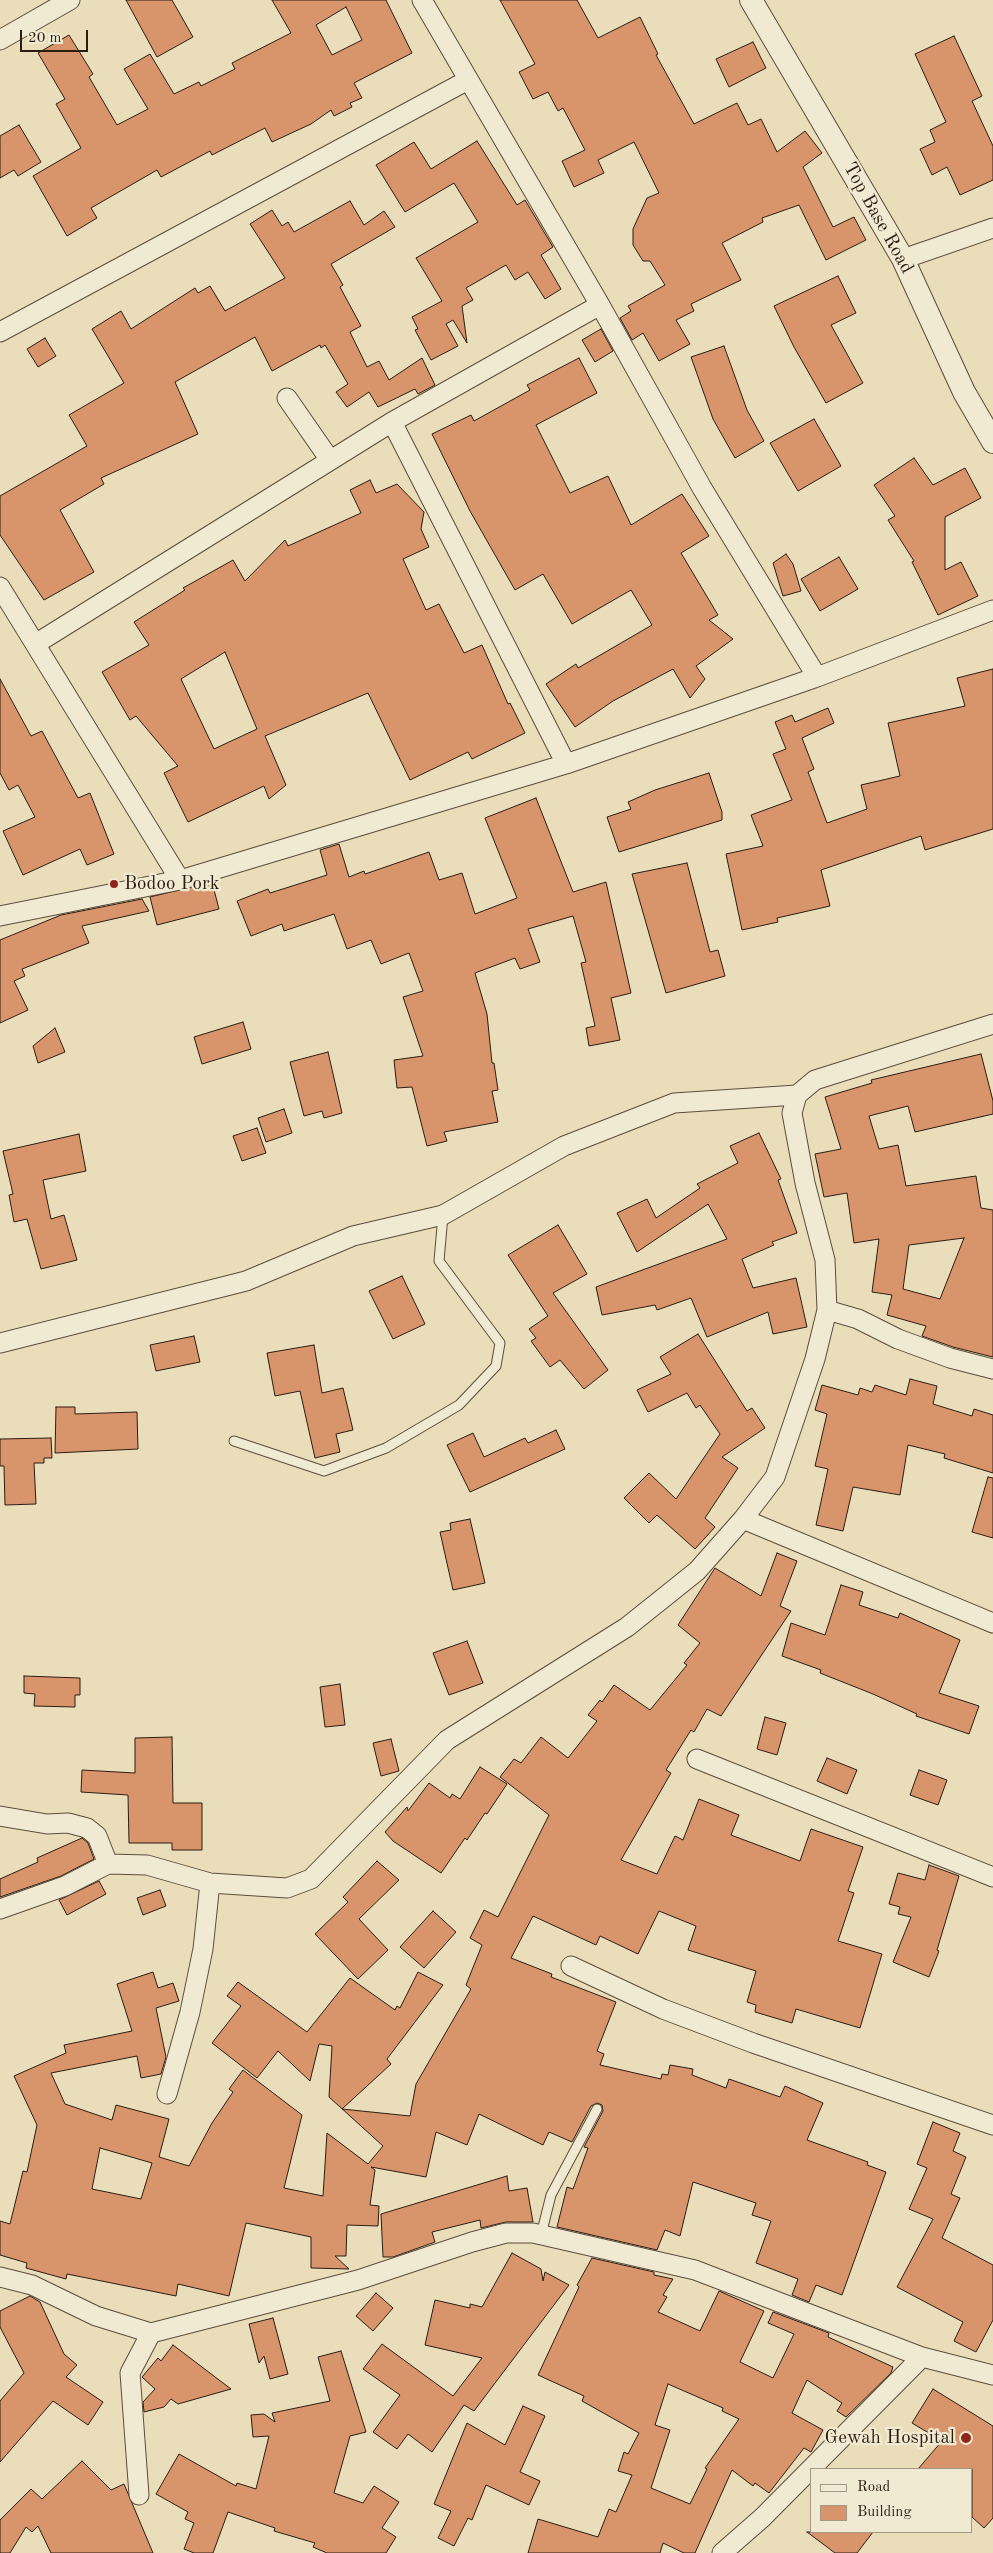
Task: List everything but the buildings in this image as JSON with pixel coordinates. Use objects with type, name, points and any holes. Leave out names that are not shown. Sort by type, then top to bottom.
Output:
[{"type":"street","points":[[0,40],[70,0]]},
{"type":"street","points":[[422,0],[600,305],[702,488],[817,677]]},
{"type":"street","name":"Top Base Road","points":[[751,0],[903,259],[964,392],[993,442]]},
{"type":"street","points":[[0,332],[468,80]]},
{"type":"street","points":[[903,259],[993,228]]},
{"type":"street","points":[[37,644],[392,422],[600,305]]},
{"type":"street","points":[[287,398],[330,460]]},
{"type":"street","points":[[392,422],[566,764]]},
{"type":"street","points":[[0,587],[37,644],[180,880]]},
{"type":"street","points":[[0,916],[180,880],[566,764],[817,677],[993,610]]},
{"type":"street","points":[[0,1343],[246,1281],[353,1236],[443,1215],[564,1146],[674,1103],[796,1095],[815,1080],[993,1024]]},
{"type":"street","points":[[0,1909],[65,1886],[108,1864],[147,1865],[210,1883],[288,1888],[311,1879],[447,1740],[627,1627],[697,1571],[743,1519],[775,1477],[815,1359],[826,1310],[825,1260],[805,1183],[792,1113],[796,1095]]},
{"type":"street","points":[[826,1310],[858,1319],[898,1338],[950,1358],[993,1369]]},
{"type":"street","points":[[743,1519],[993,1624]]},
{"type":"street","points":[[697,1759],[993,1877]]},
{"type":"street","points":[[0,1816],[47,1824],[68,1823],[86,1828],[97,1836],[108,1864]]},
{"type":"street","points":[[167,2094],[190,2012],[203,1949],[210,1883]]},
{"type":"street","points":[[571,1966],[663,2010],[753,2043],[993,2125]]},
{"type":"street","points":[[0,2276],[32,2285],[96,2316],[151,2333],[358,2280],[472,2242],[506,2233],[541,2234],[695,2270],[922,2357],[993,2375]]},
{"type":"street","points":[[139,2495],[130,2373],[151,2333]]},
{"type":"street","points":[[812,2468],[922,2357]]},
{"type":"street","points":[[722,2553],[762,2518],[810,2470]]},
{"type":"lane","points":[[234,1441],[324,1471],[386,1448],[460,1406],[496,1366],[500,1343],[439,1262],[443,1215]]},
{"type":"lane","points":[[541,2234],[551,2196],[597,2109]]},
{"type":"place","name":"Bodoo Pork","points":[[114,884]]},
{"type":"place","name":"Gewah Hospital","points":[[966,2438]]}]
